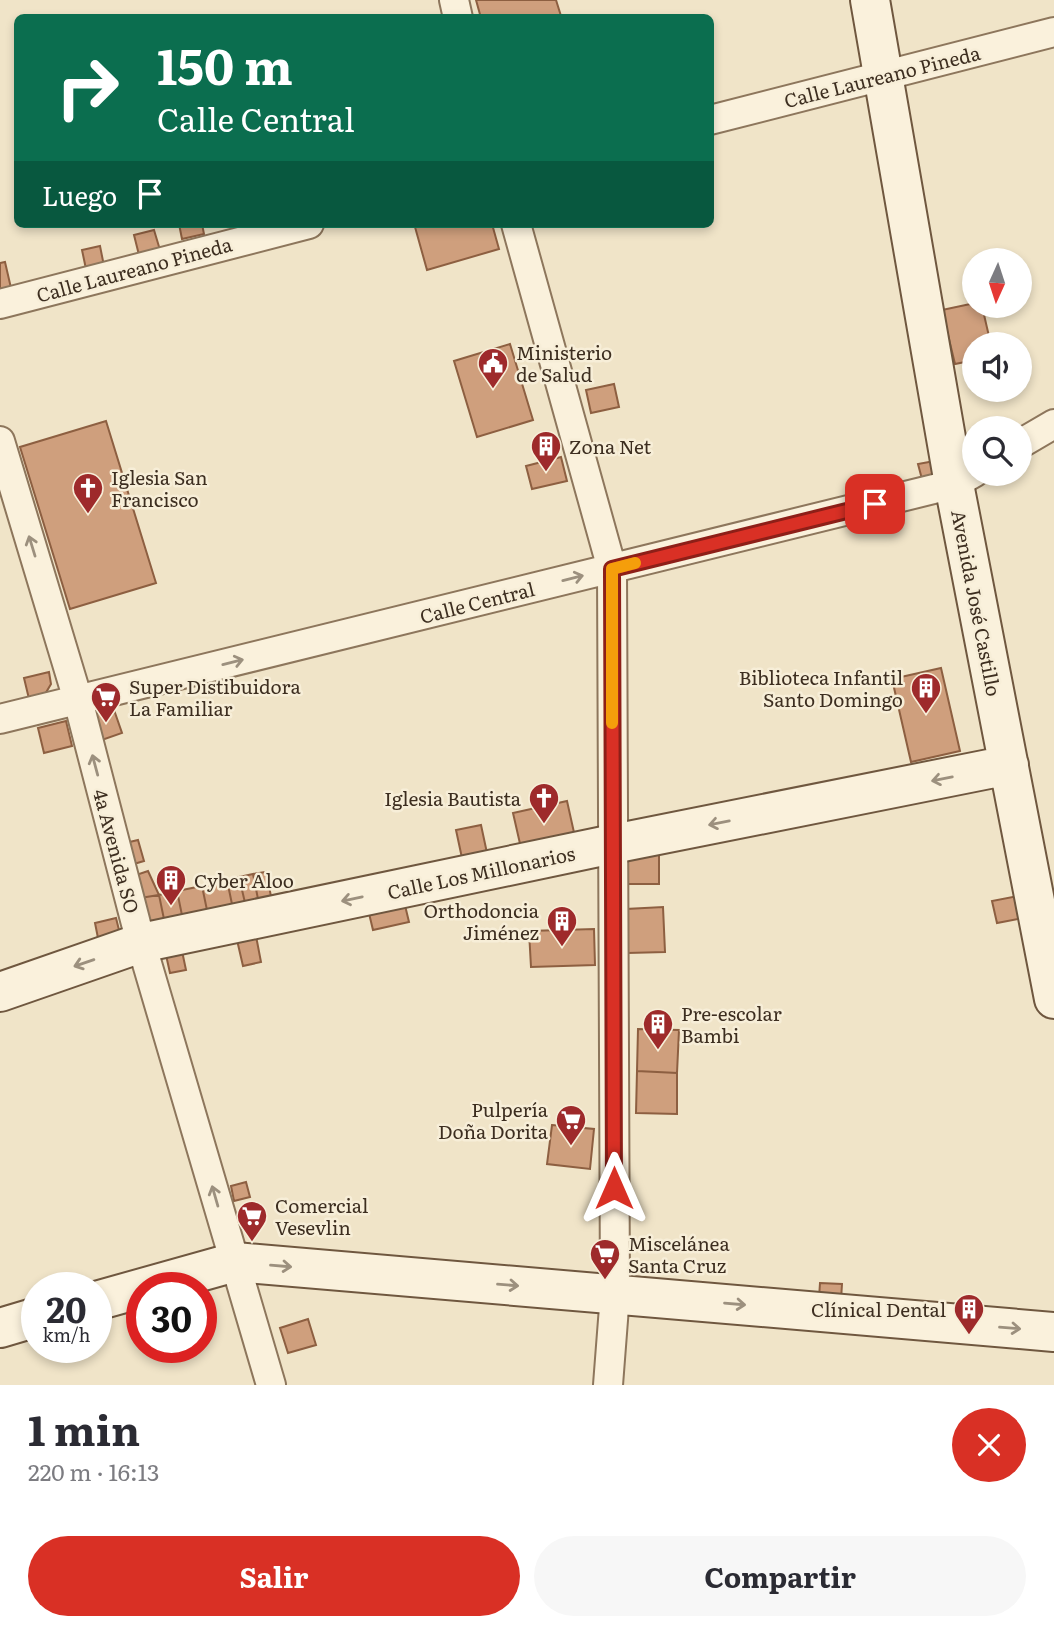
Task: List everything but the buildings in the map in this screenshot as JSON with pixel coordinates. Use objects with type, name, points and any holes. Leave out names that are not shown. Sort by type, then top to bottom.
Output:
[{"type":"street","name":"Avenida José Castillo","points":[[870,0],[962,468]]},
{"type":"street","name":"Calle Laureano Pineda","points":[[714,119],[1054,32]]},
{"type":"street","name":"Calle Laureano Pineda","points":[[0,304],[294,228]]},
{"type":"street","points":[[517,228],[612,569],[615,1294],[608,1385]]},
{"type":"street","points":[[1032,437],[1054,424]]},
{"type":"street","name":"4a Avenida SO","points":[[0,441],[78,700],[141,943],[271,1385]]},
{"type":"street","name":"Calle Central","points":[[0,719],[612,569],[962,479]]},
{"type":"street","name":"Avenida José Castillo","points":[[965,486],[1009,765],[1054,999]]},
{"type":"street","name":"Calle Los Millonarios","points":[[0,992],[141,943],[613,844],[1009,765]]},
{"type":"street","points":[[112,1296],[234,1262],[1054,1332]]},
{"type":"street","points":[[0,1328],[21,1322]]},
{"type":"slow traffic","points":[[612,723],[612,569],[635,563]]},
{"type":"place","name":"Ministerio de Salud","points":[[493,390]]},
{"type":"place","name":"Zona Net","points":[[546,473]]},
{"type":"place","name":"Iglesia San Francisco","points":[[88,515]]},
{"type":"place","name":"Biblioteca Infantil Santo Domingo","points":[[926,715]]},
{"type":"place","name":"Super Distibuidora La Familiar","points":[[106,724]]},
{"type":"place","name":"Iglesia Bautista","points":[[544,825]]},
{"type":"place","name":"Cyber Aloo","points":[[171,907]]},
{"type":"place","name":"Orthodoncia Jiménez","points":[[562,948]]},
{"type":"place","name":"Pre-escolar Bambi","points":[[658,1051]]},
{"type":"place","name":"Pulpería Doña Dorita","points":[[571,1147]]},
{"type":"place","name":"Comercial Vesevlin","points":[[252,1243]]},
{"type":"place","name":"Miscelánea Santa Cruz","points":[[605,1281]]},
{"type":"place","name":"Clínical Dental","points":[[969,1336]]},
{"type":"route","points":[[614,1188],[612,569],[875,504]]}]
